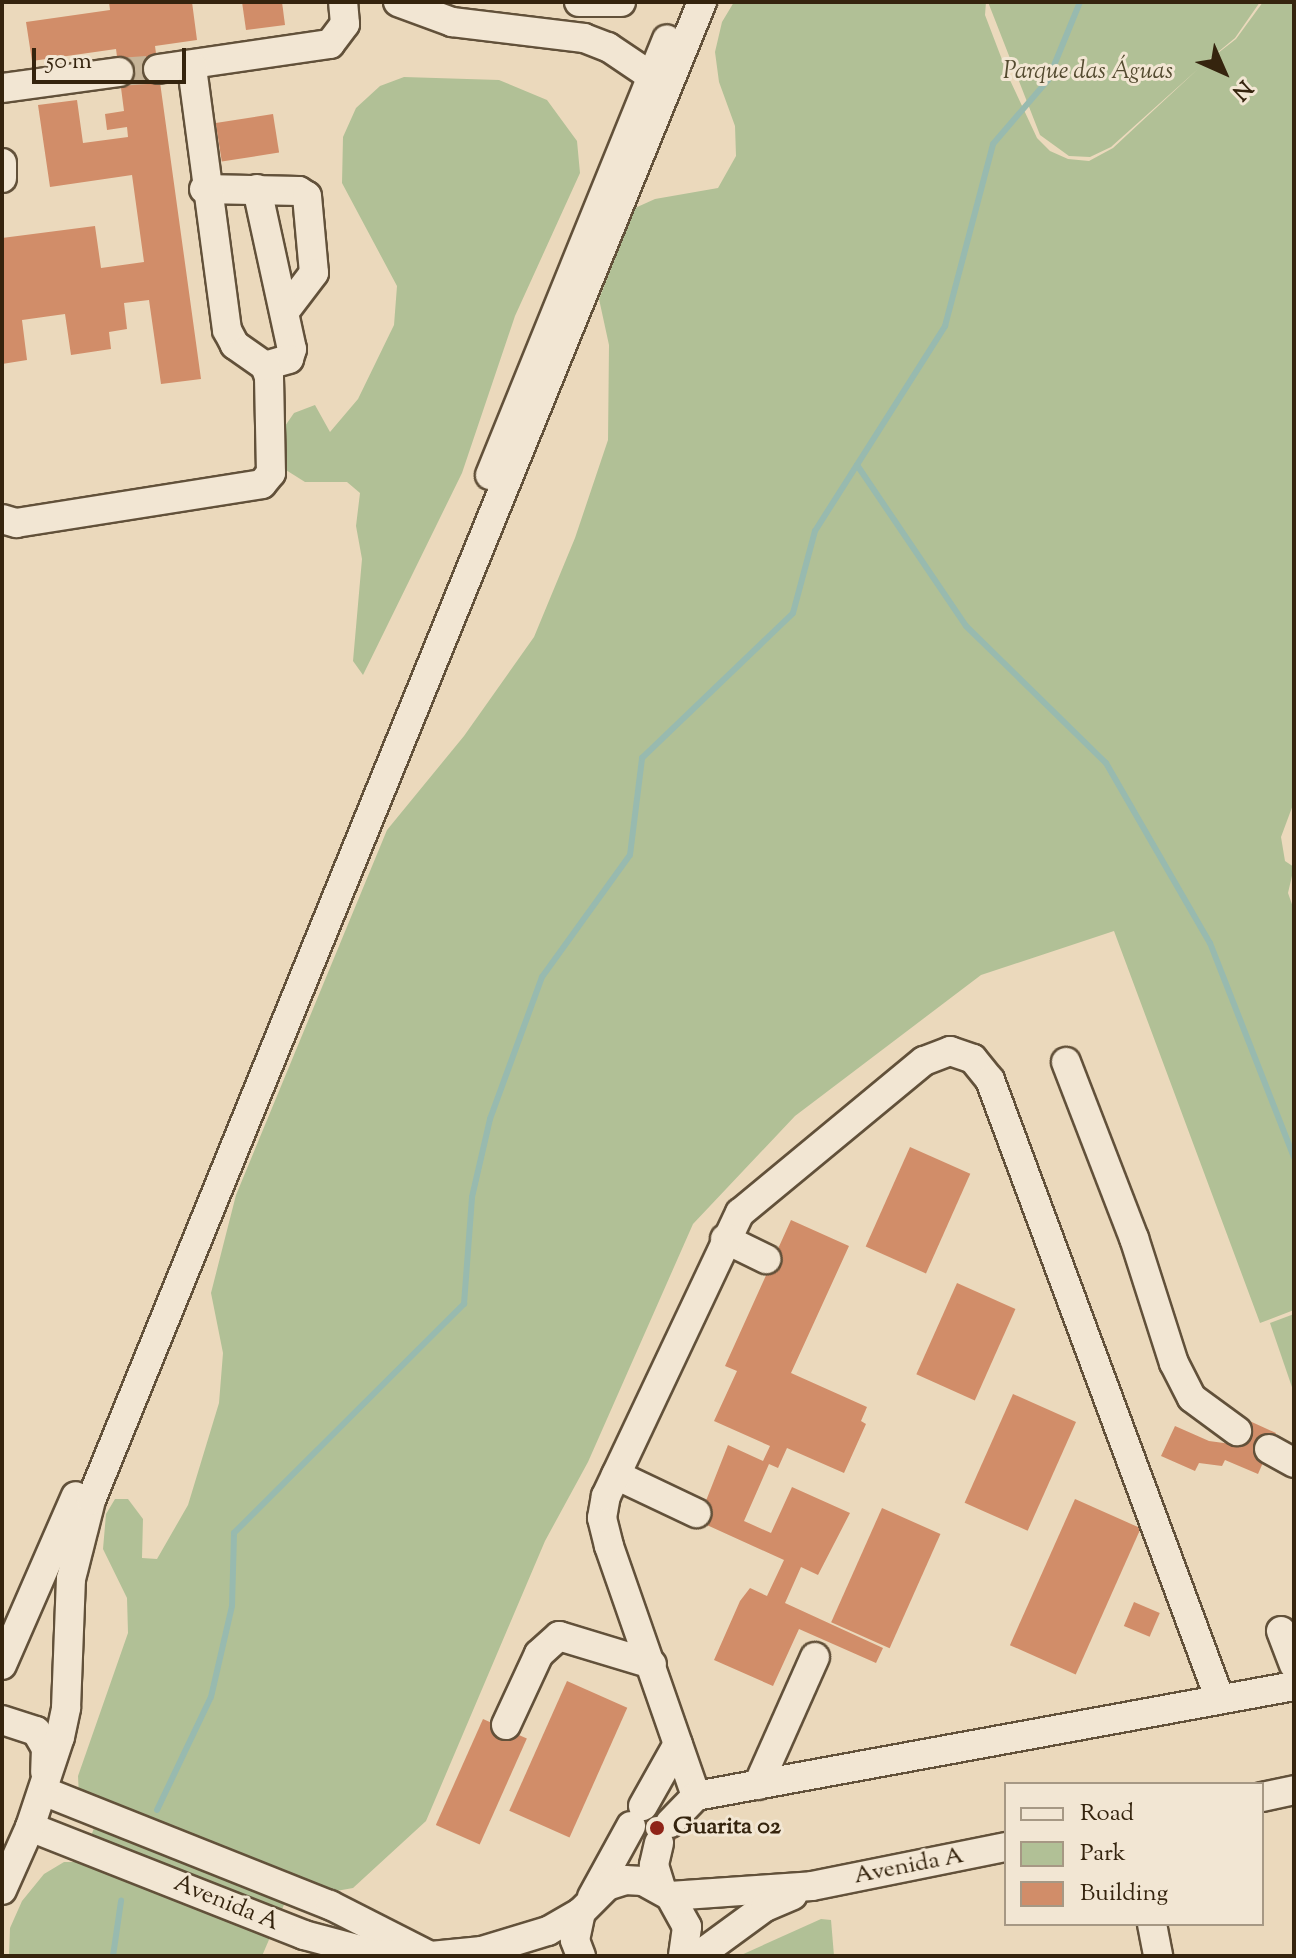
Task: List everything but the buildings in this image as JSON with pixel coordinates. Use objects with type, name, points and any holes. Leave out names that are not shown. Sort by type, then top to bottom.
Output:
[{"type":"street","points":[[158,69],[330,44],[345,24],[343,2]]},
{"type":"street","points":[[398,2],[452,22],[584,38],[608,47],[660,84]]},
{"type":"street","points":[[579,2],[621,2]]},
{"type":"street","points":[[4,1885],[44,1788],[66,1708],[71,1579],[91,1500],[660,84],[683,2]]},
{"type":"street","points":[[2,1665],[101,1438],[660,84],[702,2]]},
{"type":"street","points":[[192,66],[204,189],[227,330],[235,345],[265,366]]},
{"type":"street","points":[[2,88],[119,72]]},
{"type":"street","points":[[2,163],[2,178]]},
{"type":"street","points":[[204,189],[299,191],[307,196],[313,279],[285,311]]},
{"type":"street","points":[[257,189],[285,311],[291,355],[265,366]]},
{"type":"street","points":[[2,519],[16,523],[262,484],[271,473],[265,366]]},
{"type":"street","points":[[696,1796],[602,1518],[616,1475],[725,1239],[753,1198],[924,1061],[950,1051],[973,1059],[990,1080],[1219,1697]]},
{"type":"street","points":[[1066,1062],[1134,1238],[1174,1363],[1192,1398],[1237,1431]]},
{"type":"street","points":[[725,1239],[766,1259]]},
{"type":"street","points":[[1269,1449],[1294,1463]]},
{"type":"street","points":[[616,1475],[696,1513]]},
{"type":"street","points":[[1281,1631],[1294,1665]]},
{"type":"street","points":[[506,1725],[539,1654],[559,1636],[652,1664]]},
{"type":"street","points":[[758,1785],[815,1657]]},
{"type":"street","points":[[683,1956],[687,1927],[665,1892],[654,1865],[665,1833],[696,1796],[1219,1697],[1294,1686]]},
{"type":"street","points":[[2,1720],[36,1731],[46,1748],[44,1788]]},
{"type":"street","points":[[58,1742],[64,1769],[93,1811]]},
{"type":"street","points":[[581,1956],[575,1940],[586,1904],[678,1744]]},
{"type":"street","name":"Avenida A","points":[[44,1788],[93,1811],[330,1905],[429,1956]]},
{"type":"street","points":[[1264,1797],[1294,1790]]},
{"type":"street","name":"Avenida A","points":[[30,1827],[316,1939],[375,1954],[429,1956]]},
{"type":"street","name":"Avenida A","points":[[812,1886],[1004,1847]]},
{"type":"street","points":[[429,1956],[482,1951],[548,1931],[625,1880],[665,1892],[812,1886]]},
{"type":"street","points":[[698,1956],[765,1907],[812,1886]]},
{"type":"street","points":[[1152,1926],[1158,1956]]},
{"type":"green space","name":"Parque das Águas","points":[[734,2],[986,2],[985,15],[1009,78],[1037,138],[1050,151],[1068,159],[1089,161],[1113,148],[1198,69],[1111,147],[1090,157],[1069,156],[1040,135],[988,2],[1260,2],[1235,38],[1200,67],[1236,39],[1263,2],[1294,2],[1294,802],[1281,837],[1285,861],[1294,867],[1288,893],[1294,910],[1294,1310],[1260,1323],[1114,931],[981,975],[795,1116],[693,1224],[588,1462],[545,1541],[426,1821],[353,1888],[286,1900],[262,1956],[9,1956],[10,1928],[22,1901],[44,1874],[64,1862],[81,1862],[96,1823],[79,1797],[78,1776],[128,1633],[127,1598],[103,1549],[106,1514],[115,1499],[128,1499],[143,1519],[142,1558],[157,1559],[188,1505],[219,1403],[223,1353],[211,1293],[236,1195],[387,830],[464,736],[534,637],[575,538],[608,440],[609,345],[599,299],[635,208],[655,199],[718,188],[736,156],[735,126],[719,82],[715,52],[722,22]]},
{"type":"green space","points":[[404,77],[499,80],[547,100],[577,141],[580,173],[515,316],[462,473],[363,675],[353,661],[362,559],[356,526],[360,493],[347,482],[305,482],[278,465],[276,439],[294,413],[315,405],[330,432],[358,399],[394,325],[397,286],[342,183],[343,137],[356,108],[380,86]]},
{"type":"green space","points":[[1294,1314],[1294,1393],[1270,1323]]},
{"type":"green space","points":[[821,1919],[831,1920],[834,1956],[739,1956]]},
{"type":"waterway","points":[[157,1810],[211,1697],[232,1606],[234,1533],[464,1304],[472,1197],[490,1119],[542,977],[630,855],[642,758],[793,613],[815,531],[945,326],[993,144],[1048,80],[1080,2]]},
{"type":"waterway","points":[[857,465],[966,626],[1106,763],[1210,943],[1294,1157]]},
{"type":"waterway","points":[[113,1956],[121,1901]]},
{"type":"tunnel","points":[[119,72],[158,69]]},
{"type":"place","name":"Guarita 02","points":[[657,1828]]}]
